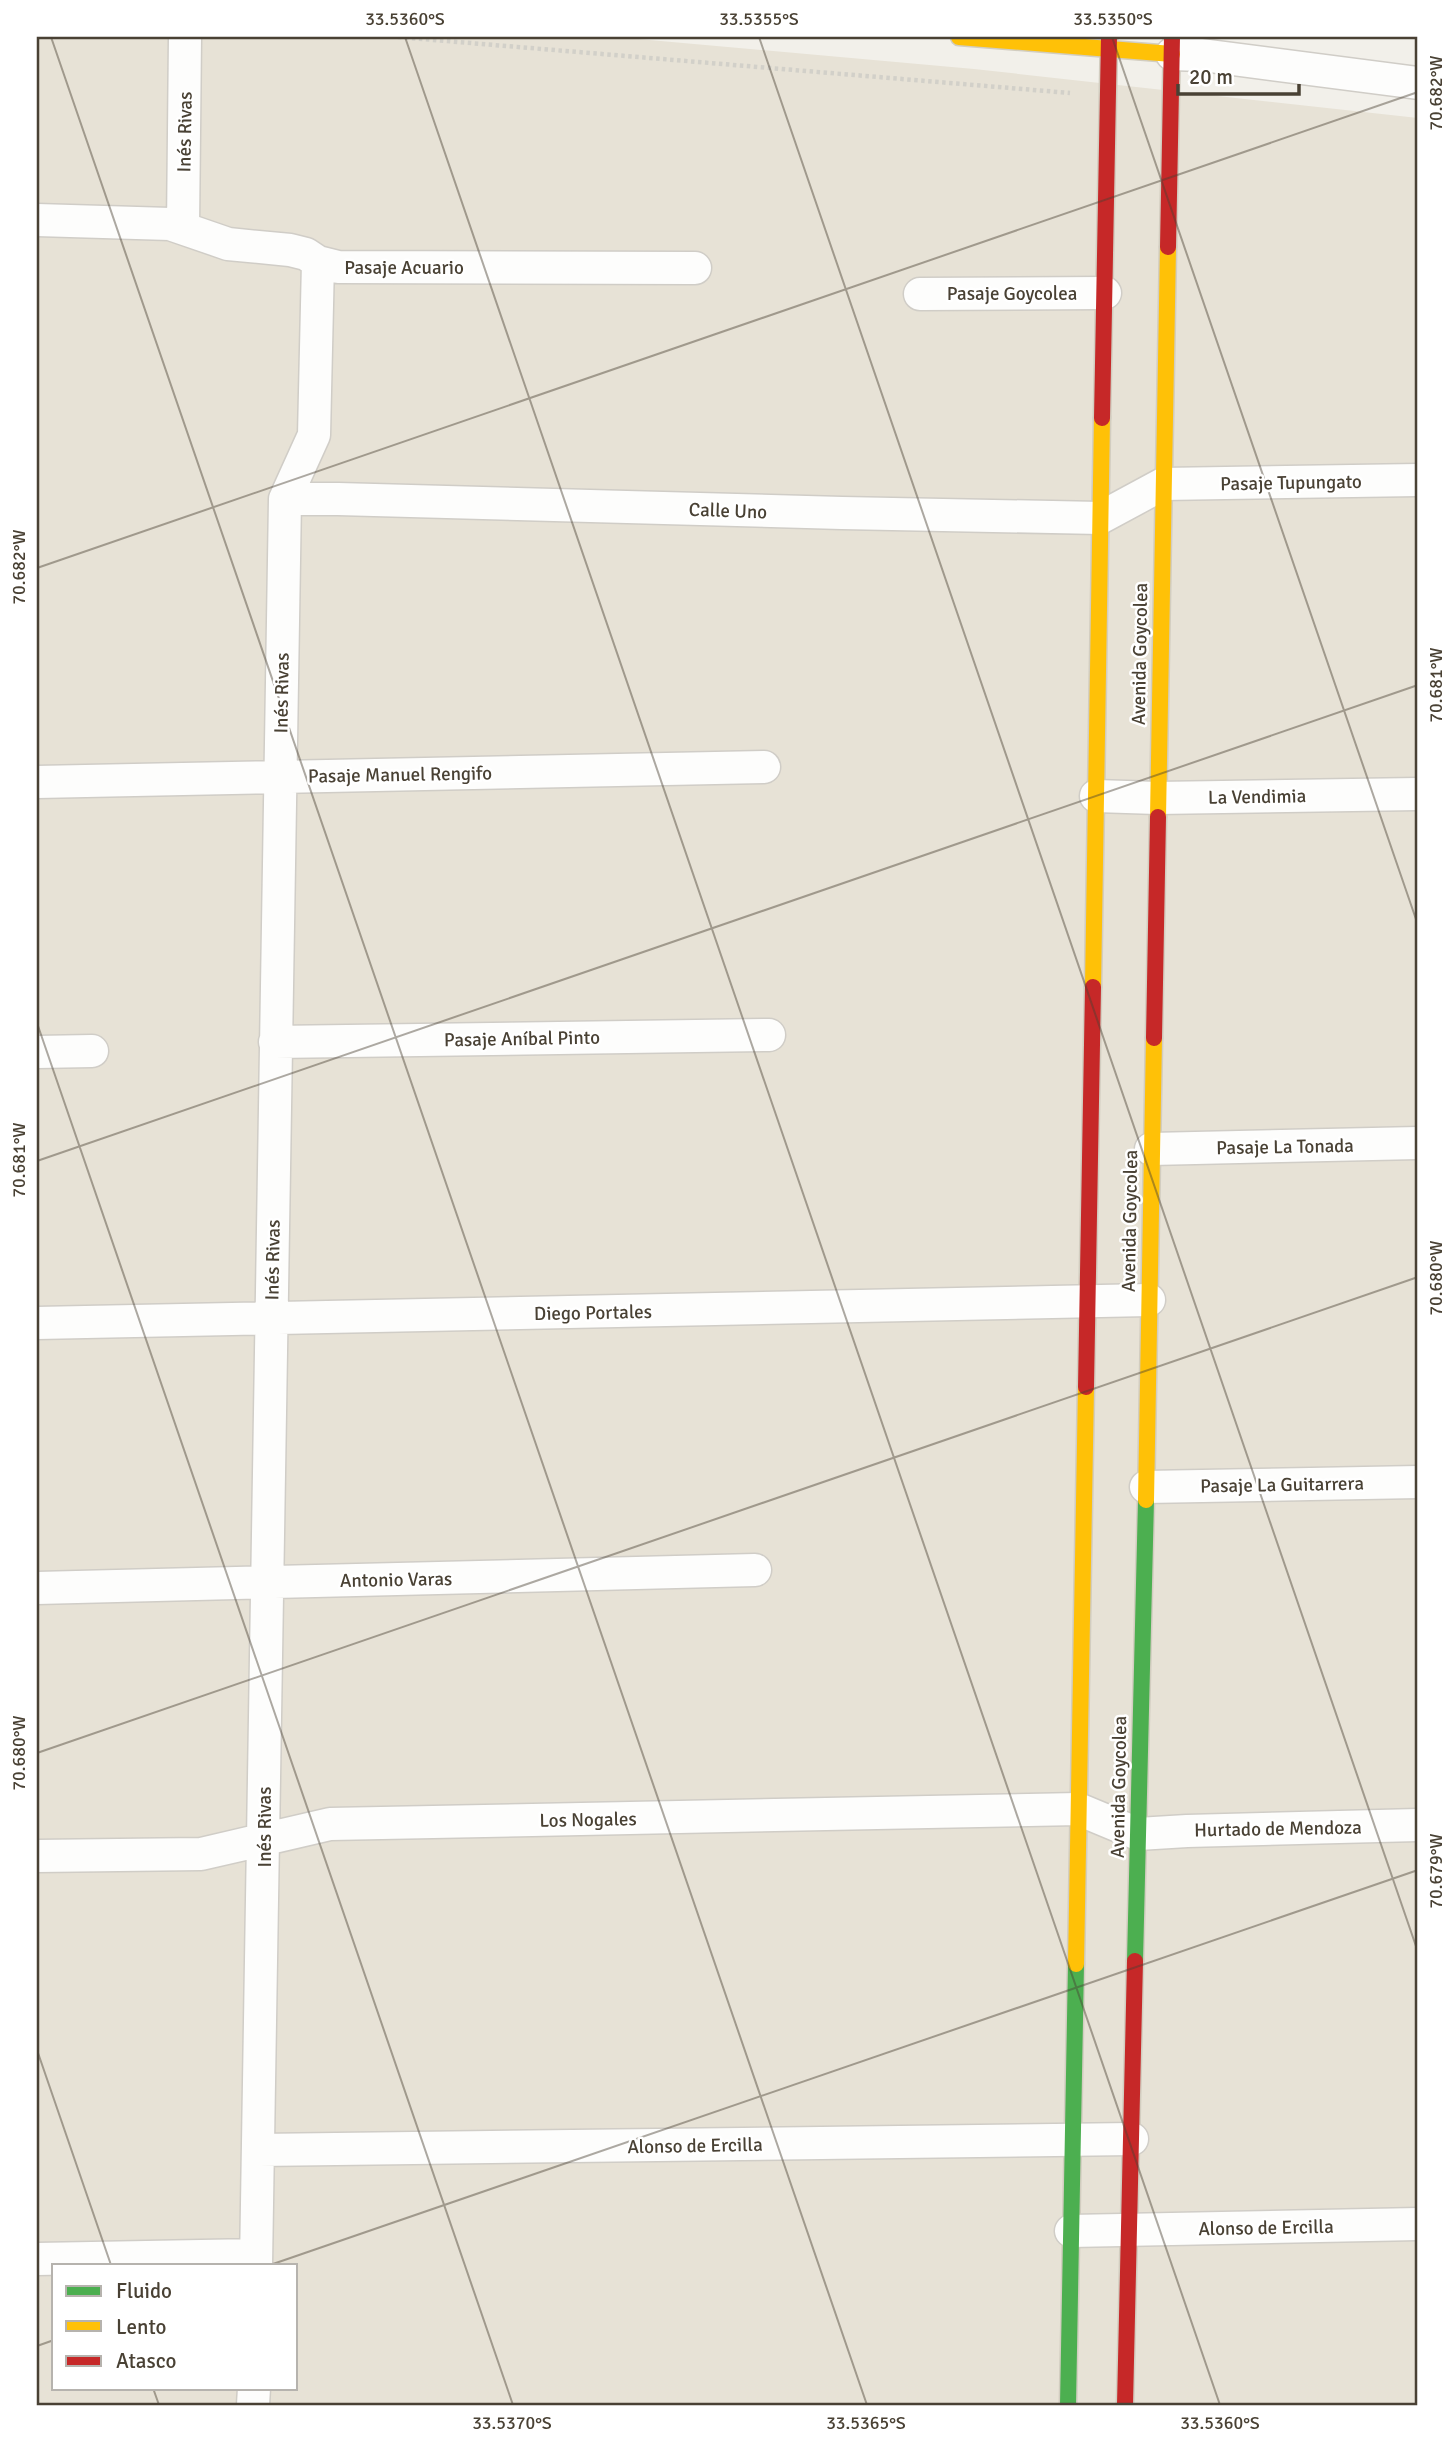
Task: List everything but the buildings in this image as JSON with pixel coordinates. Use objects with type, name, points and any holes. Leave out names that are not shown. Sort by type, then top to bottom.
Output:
[{"type":"street","name":"Inés Rivas","points":[[183,227],[186,37]]},
{"type":"street","points":[[959,37],[1172,45],[1202,55],[1418,83]]},
{"type":"street","name":"Avenida Goycolea","points":[[1068,2405],[1109,43]]},
{"type":"street","name":"Avenida Goycolea","points":[[1125,2405],[1146,1488],[1172,45]]},
{"type":"street","name":"Pasaje Acuario","points":[[37,220],[155,223],[183,227],[228,244],[290,250],[338,267],[695,268]]},
{"type":"street","name":"Inés Rivas","points":[[256,2260],[285,499],[314,435],[318,262]]},
{"type":"street","name":"Pasaje Goycolea","points":[[920,293],[1105,293]]},
{"type":"street","name":"Pasaje Tupungato","points":[[1163,484],[1418,480]]},
{"type":"street","name":"Calle Uno","points":[[285,499],[1100,518],[1163,484]]},
{"type":"street","name":"Pasaje Manuel Rengifo","points":[[37,782],[764,767]]},
{"type":"street","name":"La Vendimia","points":[[1096,796],[1157,798],[1418,794]]},
{"type":"street","name":"Pasaje Aníbal Pinto","points":[[275,1042],[769,1035]]},
{"type":"street","points":[[37,1052],[92,1051]]},
{"type":"street","name":"Pasaje La Tonada","points":[[1151,1149],[1418,1143]]},
{"type":"street","name":"Diego Portales","points":[[37,1323],[1149,1300]]},
{"type":"street","name":"Pasaje La Guitarrera","points":[[1146,1488],[1418,1482]]},
{"type":"street","name":"Antonio Varas","points":[[37,1588],[754,1570]]},
{"type":"street","name":"Los Nogales","points":[[37,1856],[201,1854],[330,1824],[1078,1809],[1138,1834]]},
{"type":"street","name":"Hurtado de Mendoza","points":[[1138,1834],[1418,1825]]},
{"type":"street","name":"Alonso de Ercilla","points":[[258,2150],[1132,2139]]},
{"type":"street","name":"Alonso de Ercilla","points":[[1071,2231],[1418,2224]]},
{"type":"street","points":[[37,2259],[256,2260]]},
{"type":"path","points":[[398,37],[1073,93]]},
{"type":"shaded area","points":[[37,37],[616,37],[974,69],[1418,118],[1418,2405],[37,2405]]},
{"type":"traffic: fast","points":[[1135,1961],[1146,1500]]},
{"type":"traffic: fast","points":[[1068,2405],[1076,1964]]},
{"type":"traffic: slow","points":[[959,37],[1172,54]]},
{"type":"traffic: slow","points":[[1158,817],[1168,247]]},
{"type":"traffic: slow","points":[[1093,987],[1102,418]]},
{"type":"traffic: slow","points":[[1146,1500],[1154,1038]]},
{"type":"traffic: slow","points":[[1076,1964],[1086,1387]]},
{"type":"traffic: jam","points":[[1102,418],[1109,37]]},
{"type":"traffic: jam","points":[[1168,247],[1172,37]]},
{"type":"traffic: jam","points":[[1154,1038],[1158,817]]},
{"type":"traffic: jam","points":[[1086,1387],[1093,987]]},
{"type":"traffic: jam","points":[[1125,2405],[1135,1961]]}]
